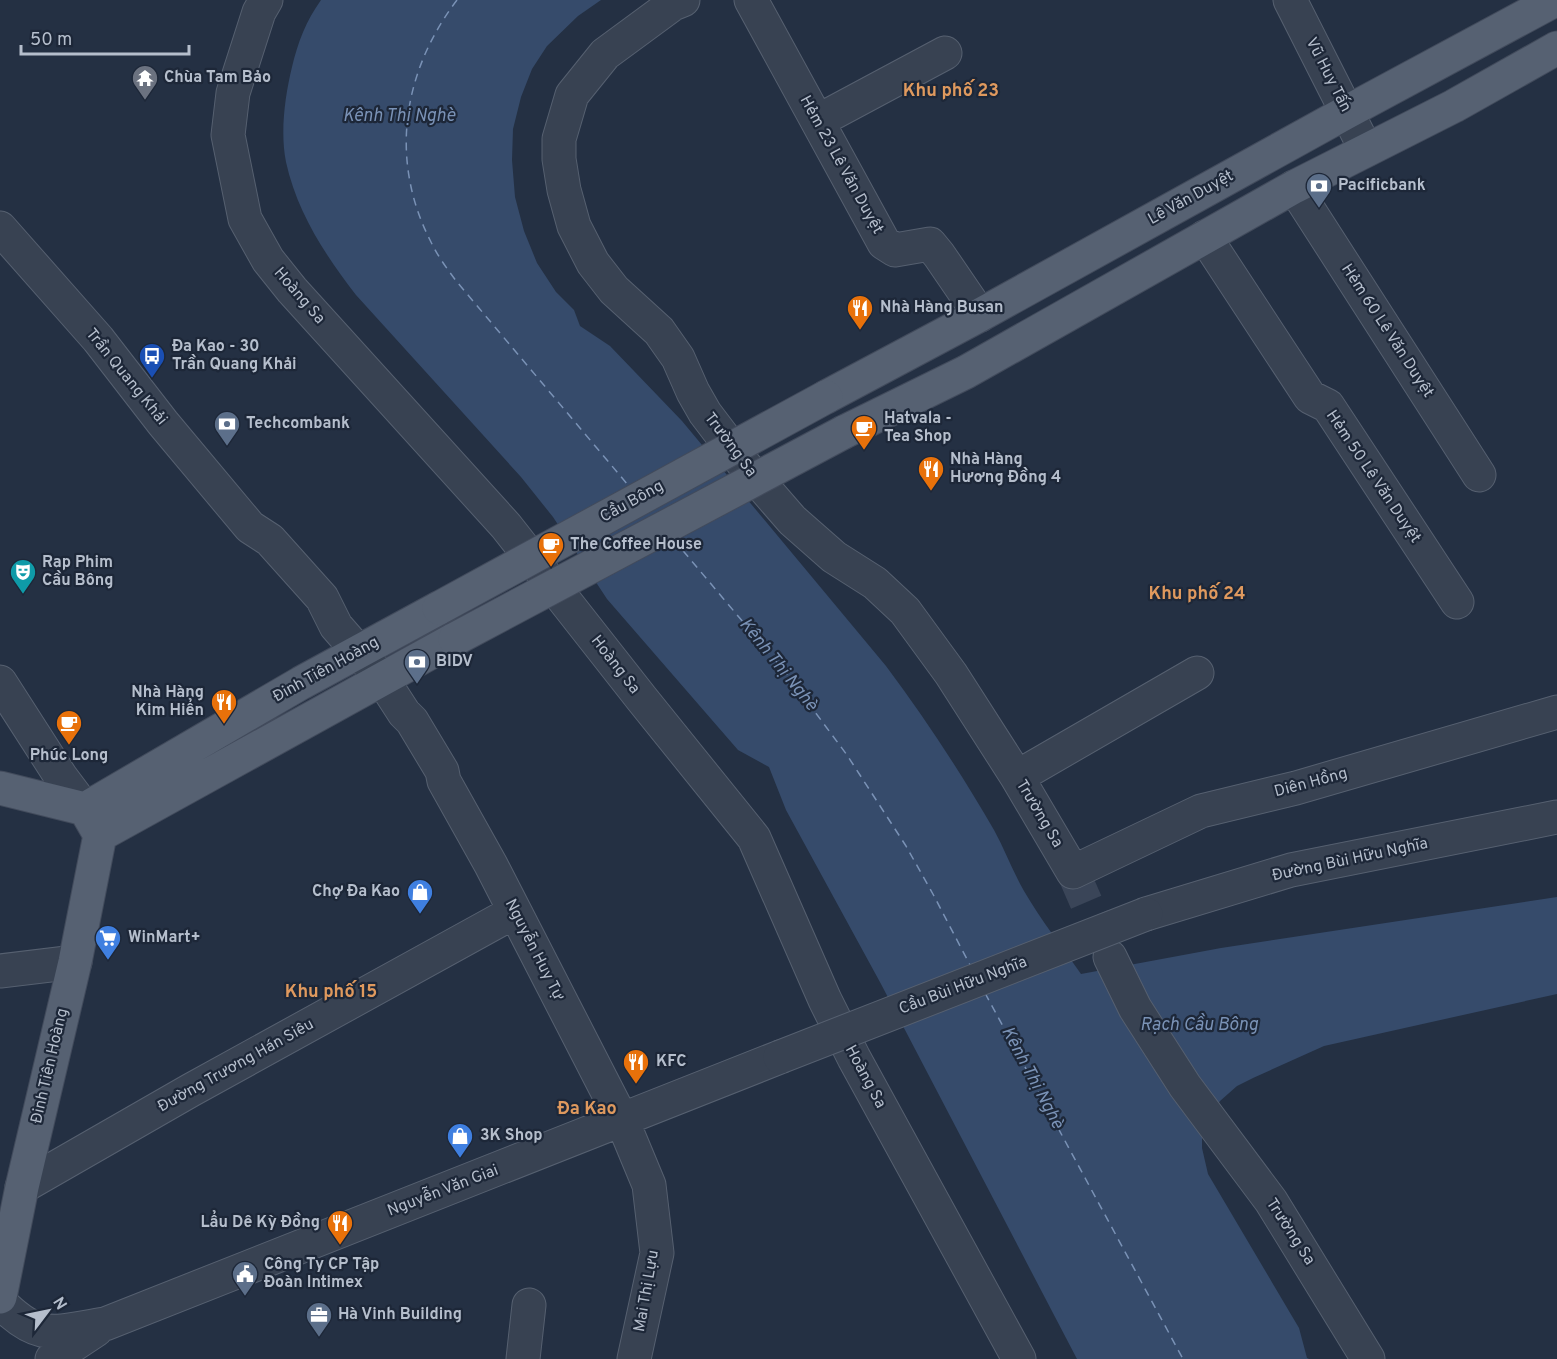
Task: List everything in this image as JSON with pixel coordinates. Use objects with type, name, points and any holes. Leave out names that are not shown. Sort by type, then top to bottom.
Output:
[{"type":"main road","name":"Lê Văn Duyệt","points":[[826,397],[1555,0]]},
{"type":"main road","points":[[0,788],[92,822],[382,679],[844,432],[966,372],[1294,187],[1454,106],[1557,48]]},
{"type":"main road","name":"Cầu Bông","points":[[439,608],[826,397]]},
{"type":"main road","name":"Đinh Tiên Hoàng","points":[[0,1297],[22,1187],[75,962],[92,822],[301,683],[439,608]]},
{"type":"street","name":"Hoàng Sa","points":[[266,0],[258,12],[233,93],[228,135],[245,219],[262,250],[292,290],[506,526],[754,838],[825,1000],[854,1058],[1019,1359]]},
{"type":"street","name":"Trường Sa","points":[[683,0],[673,4],[605,54],[572,95],[559,139],[559,159],[564,190],[574,226],[593,263],[614,290],[659,331],[678,358],[705,413],[746,467],[792,520],[834,557],[874,583],[905,611],[951,674],[1017,777],[1073,872]]},
{"type":"street","name":"Hẻm 23 Lê Văn Duyệt","points":[[751,0],[884,243],[895,250],[930,244],[980,315]]},
{"type":"street","name":"Vũ Huy Tấn","points":[[1290,0],[1366,150]]},
{"type":"street","points":[[818,121],[945,53]]},
{"type":"street","name":"Hẻm 60 Lê Văn Duyệt","points":[[1294,187],[1479,475]]},
{"type":"street","name":"Trần Quang Khải","points":[[0,228],[98,339],[163,423],[250,527],[259,551],[318,617],[336,626],[382,679]]},
{"type":"street","name":"Hẻm 50 Lê Văn Duyệt","points":[[1205,237],[1310,397],[1328,406],[1456,602]]},
{"type":"street","points":[[1017,777],[1197,673]]},
{"type":"street","name":"Nguyễn Huy Tự","points":[[382,679],[404,713],[406,725],[435,774],[444,781],[491,865],[622,1120]]},
{"type":"street","points":[[0,682],[92,822]]},
{"type":"street","name":"Diên Hồng","points":[[1073,872],[1201,811],[1296,788],[1557,712]]},
{"type":"street","name":"Đường Bùi Hữu Nghĩa","points":[[1146,914],[1291,870],[1557,817]]},
{"type":"street","name":"Đường Trương Hán Siêu","points":[[22,1187],[191,1090],[514,912]]},
{"type":"street","name":"Cầu Bùi Hữu Nghĩa","points":[[780,1057],[1146,914]]},
{"type":"street","name":"Trường Sa","points":[[1110,957],[1135,1008],[1185,1086],[1271,1201],[1368,1359]]},
{"type":"street","points":[[0,971],[75,962]]},
{"type":"street","name":"Nguyễn Văn Giai","points":[[52,1359],[105,1324],[780,1057]]},
{"type":"street","name":"Mai Thị Lựu","points":[[622,1120],[650,1185],[657,1253],[634,1359]]},
{"type":"street","name":"Nguyễn Văn Giai","points":[[0,1302],[26,1325],[37,1330],[55,1332],[105,1324]]},
{"type":"street","points":[[523,1359],[529,1305]]},
{"type":"water","name":"Kênh Thị Nghè","points":[[321,0],[601,0],[578,16],[547,46],[532,69],[521,97],[513,129],[512,160],[515,197],[524,231],[537,263],[556,292],[574,310],[580,326],[610,346],[682,421],[886,666],[956,767],[994,830],[1024,891],[1081,974],[1221,948],[1557,897],[1557,994],[1324,1046],[1237,1086],[1220,1101],[1205,1125],[1202,1148],[1208,1174],[1299,1328],[1309,1359],[1077,1359],[881,984],[786,810],[769,767],[738,750],[607,599],[553,517],[521,477],[356,295],[305,216],[286,162],[283,126],[287,90],[297,49],[307,24]]},
{"type":"ferry route","points":[[457,0],[439,27],[424,56],[414,86],[408,116],[406,147],[409,178],[417,209],[436,251],[457,282],[628,485]]},
{"type":"ferry route","points":[[674,540],[786,673],[847,755],[906,846],[970,965]]},
{"type":"ferry route","points":[[985,993],[1183,1359]]},
{"type":"tunnel","points":[[1073,872],[1110,957]]},
{"type":"place","name":"Chùa Tam Bảo","points":[[145,101]]},
{"type":"place","name":"Pacificbank","points":[[1319,209]]},
{"type":"place","name":"Nhà Hàng Busan","points":[[860,331]]},
{"type":"place","name":"Đa Kao - 30 Trần Quang Khải","points":[[152,379]]},
{"type":"place","name":"Techcombank","points":[[227,447]]},
{"type":"place","name":"Hatvala - Tea Shop","points":[[864,451]]},
{"type":"place","name":"Nhà Hàng Hương Đồng 4","points":[[931,492]]},
{"type":"place","name":"The Coffee House","points":[[551,568]]},
{"type":"place","name":"Rạp Phim Cầu Bông","points":[[23,595]]},
{"type":"place","name":"BIDV","points":[[417,685]]},
{"type":"place","name":"Nhà Hàng Kim Hiển","points":[[224,725]]},
{"type":"place","name":"Phúc Long","points":[[69,746]]},
{"type":"place","name":"Chợ Đa Kao","points":[[420,915]]},
{"type":"place","name":"WinMart+","points":[[108,961]]},
{"type":"place","name":"KFC","points":[[636,1085]]},
{"type":"place","name":"3K Shop","points":[[460,1159]]},
{"type":"place","name":"Lẩu Dê Kỳ Đồng","points":[[340,1246]]},
{"type":"place","name":"Công Ty CP Tập Đoàn Intimex","points":[[245,1297]]},
{"type":"place","name":"Hà Vinh Building","points":[[319,1338]]},
{"type":"district","name":"Khu phố 23","points":[[951,91]]},
{"type":"district","name":"Khu phố 24","points":[[1197,594]]},
{"type":"district","name":"Khu phố 15","points":[[331,992]]},
{"type":"district","name":"Đa Kao","points":[[587,1109]]},
{"type":"water label","name":"Rạch Cầu Bông","points":[[1199,1025]]}]
